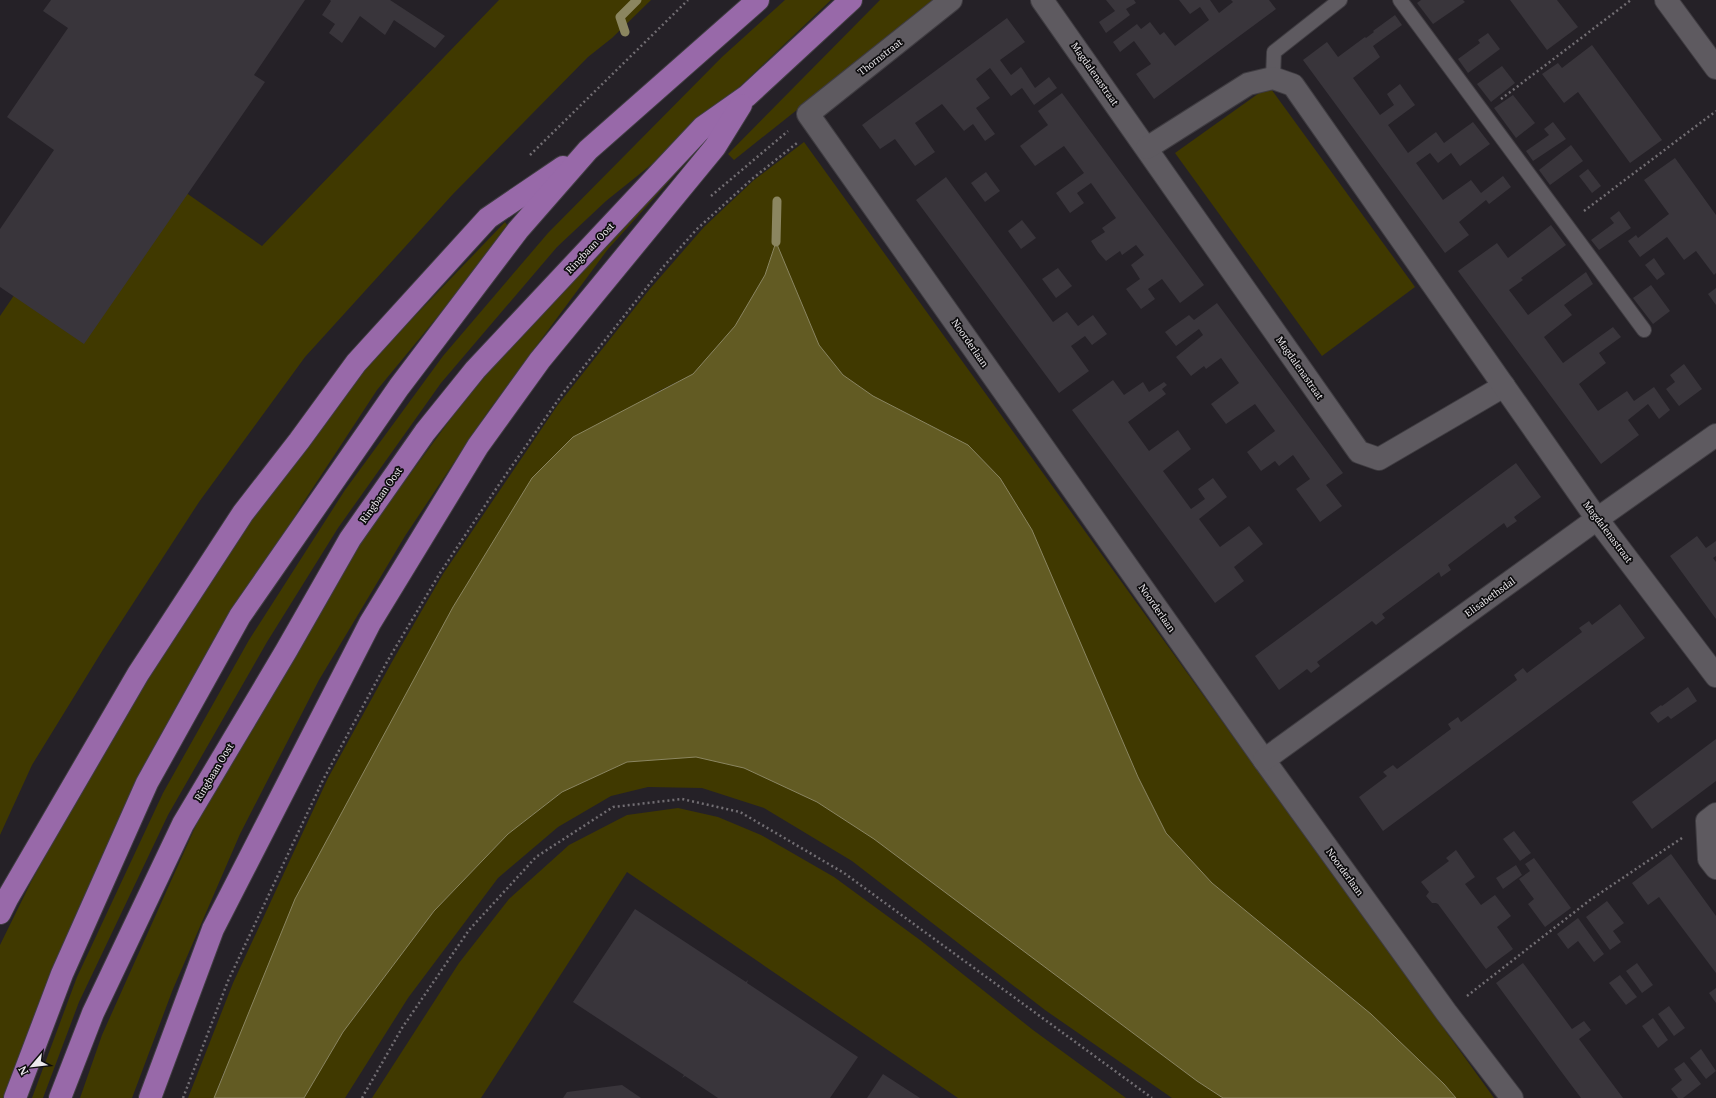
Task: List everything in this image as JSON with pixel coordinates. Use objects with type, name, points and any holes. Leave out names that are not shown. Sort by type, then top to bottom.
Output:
[{"type":"main road","points":[[0,913],[6,899],[142,668],[243,513],[299,441],[356,363],[488,218],[588,150],[758,0]]},
{"type":"main road","name":"Ringbaan Oost","points":[[60,1098],[93,1013],[183,824],[286,651],[350,539],[425,432],[474,370],[703,127],[747,96],[851,0]]},
{"type":"main road","points":[[150,1098],[213,929],[370,623],[483,440],[540,360],[716,147],[747,96]]},
{"type":"main road","points":[[15,1098],[62,974],[147,784],[240,616],[409,374],[518,230],[588,150]]},
{"type":"street","name":"Thornstraat","points":[[808,114],[951,0]]},
{"type":"street","name":"Magdalenastraat","points":[[1042,0],[1359,452],[1379,459],[1504,386]]},
{"type":"street","points":[[1666,0],[1716,68]]},
{"type":"street","name":"Magdalenastraat","points":[[1273,78],[1293,85],[1597,519],[1716,676]]},
{"type":"street","points":[[1147,148],[1248,84],[1273,78]]},
{"type":"street","name":"Noorderlaan","points":[[808,114],[1264,760],[1446,1012],[1512,1098]]},
{"type":"street","name":"Elisabethsdal","points":[[1264,760],[1597,519],[1716,435]]},
{"type":"street","points":[[1711,818],[1709,859],[1716,868]]},
{"type":"lane","points":[[1273,78],[1274,52],[1340,0]]},
{"type":"lane","points":[[1400,0],[1644,330]]},
{"type":"path","points":[[1483,113],[1631,0]]},
{"type":"path","points":[[1566,225],[1716,111]]},
{"type":"path","points":[[708,199],[808,114]]},
{"type":"path","points":[[183,1098],[228,981],[323,780],[388,660],[440,573],[500,483],[563,393],[663,267],[697,229],[741,189],[799,142],[808,114]]},
{"type":"path","points":[[362,1098],[402,1028],[469,930],[536,857],[613,807],[682,799],[740,812],[844,873],[1152,1098]]},
{"type":"path","points":[[1446,1012],[1590,900],[1711,818]]},
{"type":"shaded area","points":[[499,0],[651,0],[612,38],[588,57],[453,194],[305,357],[199,502],[104,648],[32,765],[0,835],[0,316],[53,238],[172,183],[262,246]]},
{"type":"shaded area","points":[[785,0],[831,0],[692,132],[606,201],[557,247],[441,383],[338,528],[267,642],[168,815],[79,1002],[43,1098],[32,1098],[77,977],[163,793],[249,640],[345,490],[443,356],[548,233],[722,57]]},
{"type":"shaded area","points":[[880,0],[935,0],[734,160],[728,154]]},
{"type":"shaded area","points":[[1269,86],[1415,287],[1322,356],[1175,153]]},
{"type":"shaded area","points":[[710,136],[608,249],[487,413],[405,536],[319,680],[240,834],[173,989],[132,1098],[80,1098],[102,1035],[201,814],[358,545],[463,402],[570,277]]},
{"type":"shaded area","points":[[804,142],[1494,1098],[1456,1098],[1444,1084],[1371,1014],[1212,883],[1166,833],[1138,777],[1032,531],[1000,478],[968,445],[873,396],[843,375],[819,345],[776,243],[765,275],[735,326],[693,374],[655,393],[224,1072],[214,1098],[188,1098],[233,983],[328,778],[393,660],[443,574],[557,406],[649,290],[704,227],[754,180]]},
{"type":"shaded area","points":[[505,222],[510,229],[377,390],[301,506],[186,700],[42,1000],[4,1098],[0,1098],[0,945],[31,882],[122,716],[219,561],[361,372]]},
{"type":"shaded area","points":[[776,242],[819,345],[843,375],[873,396],[968,445],[1000,478],[1032,530],[1138,777],[1166,833],[1212,883],[1371,1014],[1444,1084],[1456,1098],[1223,1098],[1197,1081],[874,839],[817,802],[744,768],[696,757],[627,762],[562,792],[508,834],[434,911],[343,1032],[304,1098],[214,1098],[295,899],[453,607],[532,478],[573,437],[693,374],[735,326],[765,275]]},
{"type":"shaded area","points":[[696,756],[744,768],[817,802],[874,839],[1197,1081],[1223,1098],[1172,1098],[1045,1010],[852,861],[764,808],[702,788],[648,787],[611,796],[558,827],[498,878],[408,998],[345,1098],[304,1098],[343,1032],[434,911],[508,834],[562,792],[627,762]]},
{"type":"shaded area","points":[[678,808],[718,817],[761,835],[834,877],[920,940],[1033,1030],[1126,1098],[958,1098],[627,872],[481,1098],[372,1098],[459,963],[509,899],[569,845],[627,815]]},
{"type":"building","points":[[51,0],[305,0],[254,75],[265,82],[84,344],[0,287],[0,229],[54,150],[7,117],[68,28],[43,11]]},
{"type":"building","points":[[330,0],[390,0],[445,36],[435,48],[394,20],[385,35],[360,16],[342,43],[329,33],[335,24],[322,15],[331,1]]},
{"type":"building","points":[[1106,0],[1134,0],[1136,3],[1126,9],[1130,15],[1106,33],[1099,22],[1115,11]]},
{"type":"building","points":[[1179,0],[1210,0],[1219,13],[1233,2],[1231,0],[1269,0],[1276,9],[1154,99],[1136,74],[1151,64],[1134,41],[1120,52],[1113,42],[1137,24],[1141,29],[1150,22],[1160,35],[1164,32],[1175,46],[1209,20],[1200,7],[1190,14]]},
{"type":"building","points":[[1421,0],[1463,0],[1465,2],[1433,24],[1417,3]]},
{"type":"building","points":[[1510,0],[1557,0],[1578,27],[1547,50]]},
{"type":"building","points":[[1395,15],[1402,25],[1373,46],[1380,57],[1353,78],[1380,115],[1394,105],[1387,94],[1400,84],[1415,105],[1388,125],[1408,153],[1436,132],[1444,143],[1473,122],[1490,144],[1460,166],[1451,153],[1438,163],[1430,153],[1416,163],[1443,200],[1471,180],[1481,193],[1503,176],[1511,187],[1489,204],[1486,200],[1459,222],[1469,235],[1445,253],[1303,60],[1327,42],[1338,57],[1365,37],[1366,38]]},
{"type":"building","points":[[1007,18],[1025,42],[1000,60],[1011,75],[1021,67],[1035,88],[1049,77],[1057,88],[1034,105],[1022,88],[1011,96],[990,68],[976,79],[990,98],[976,108],[995,134],[985,141],[973,124],[964,131],[942,104],[915,123],[935,152],[915,166],[895,139],[880,149],[862,125]]},
{"type":"building","points":[[1488,33],[1500,49],[1468,73],[1458,59],[1480,43],[1478,40]]},
{"type":"building","points":[[1592,45],[1662,140],[1630,163],[1578,92],[1564,103],[1542,74],[1558,63],[1562,68]]},
{"type":"building","points":[[1502,66],[1515,83],[1491,102],[1477,84]]},
{"type":"building","points":[[1062,93],[1204,285],[1180,303],[1162,279],[1148,289],[1155,299],[1141,309],[1126,289],[1140,279],[1131,265],[1144,255],[1136,245],[1122,255],[1120,251],[1106,261],[1098,252],[1091,241],[1105,232],[1102,228],[1116,218],[1091,183],[1077,193],[1084,203],[1070,213],[1056,193],[1084,173],[1064,146],[1035,166],[1020,146],[1048,125],[1038,111]]},
{"type":"building","points":[[1513,95],[1535,123],[1516,138],[1494,108]]},
{"type":"building","points":[[1553,122],[1566,139],[1533,161],[1526,151],[1549,135],[1544,129]]},
{"type":"building","points":[[1571,145],[1583,161],[1550,185],[1539,170]]},
{"type":"building","points":[[1675,158],[1716,215],[1716,273],[1714,275],[1696,251],[1684,260],[1667,237],[1640,257],[1628,241],[1636,235],[1638,238],[1669,214],[1644,180]]},
{"type":"building","points":[[1588,169],[1601,186],[1592,193],[1579,176]]},
{"type":"building","points":[[986,172],[1000,191],[985,202],[971,183]]},
{"type":"building","points":[[946,177],[1053,322],[1067,312],[1078,326],[1093,315],[1107,334],[1092,345],[1085,336],[1071,346],[1089,371],[1059,393],[916,200]]},
{"type":"building","points":[[1619,211],[1631,228],[1599,250],[1591,240],[1614,223],[1610,218]]},
{"type":"building","points":[[1022,220],[1036,238],[1021,249],[1008,231]]},
{"type":"building","points":[[1551,225],[1566,245],[1521,278],[1523,280],[1509,290],[1528,315],[1586,272],[1593,284],[1564,305],[1572,315],[1544,337],[1563,363],[1613,327],[1621,337],[1599,353],[1606,363],[1579,384],[1598,411],[1627,391],[1634,401],[1654,387],[1670,410],[1659,419],[1648,404],[1628,420],[1639,435],[1601,464],[1458,271],[1497,243],[1508,258]]},
{"type":"building","points":[[1654,258],[1665,274],[1657,280],[1645,265]]},
{"type":"building","points":[[1058,268],[1072,286],[1056,298],[1042,279]]},
{"type":"building","points":[[1651,285],[1670,311],[1653,324],[1633,298]]},
{"type":"building","points":[[1716,288],[1716,305],[1708,294]]},
{"type":"building","points":[[1217,303],[1343,473],[1326,485],[1342,506],[1320,522],[1296,489],[1310,479],[1293,455],[1279,466],[1275,461],[1261,471],[1247,452],[1275,431],[1255,404],[1226,424],[1211,404],[1239,383],[1221,358],[1206,369],[1204,366],[1191,376],[1176,357],[1203,335],[1199,329],[1176,346],[1165,332],[1189,315],[1194,320]]},
{"type":"building","points":[[1684,364],[1702,389],[1679,406],[1666,389],[1675,382],[1670,375]]},
{"type":"building","points":[[1113,380],[1124,395],[1143,382],[1149,392],[1164,382],[1167,385],[1162,389],[1166,394],[1128,422],[1149,451],[1178,430],[1191,449],[1163,471],[1191,509],[1205,499],[1198,489],[1213,478],[1227,497],[1199,519],[1220,547],[1249,526],[1263,544],[1234,567],[1244,581],[1215,603],[1072,410]]},
{"type":"building","points":[[1516,463],[1541,497],[1514,517],[1517,521],[1507,528],[1504,523],[1448,565],[1451,570],[1441,577],[1439,572],[1382,614],[1385,618],[1376,625],[1372,621],[1317,662],[1320,666],[1311,673],[1307,669],[1279,690],[1255,656]]},
{"type":"building","points":[[1697,536],[1706,548],[1716,541],[1716,556],[1713,558],[1716,562],[1716,619],[1670,556]]},
{"type":"building","points":[[1620,604],[1645,638],[1383,831],[1359,797],[1387,776],[1383,772],[1393,765],[1397,769],[1451,729],[1448,724],[1458,717],[1461,722],[1517,680],[1514,675],[1523,668],[1527,673],[1582,632],[1579,628],[1589,621],[1592,625]]},
{"type":"building","points":[[1688,687],[1697,701],[1671,719],[1668,716],[1658,723],[1650,713]]},
{"type":"building","points":[[1716,739],[1716,781],[1652,829],[1632,802]]},
{"type":"building","points":[[1514,831],[1531,853],[1520,861],[1503,839]]},
{"type":"building","points":[[1456,850],[1475,877],[1465,884],[1481,905],[1495,895],[1511,916],[1497,927],[1513,949],[1486,969],[1438,904],[1432,903],[1426,896],[1429,892],[1421,882],[1449,861],[1446,858]]},
{"type":"building","points":[[1671,854],[1716,916],[1716,973],[1659,897],[1648,905],[1632,883]]},
{"type":"building","points":[[1534,858],[1571,908],[1545,927],[1528,904],[1534,899],[1519,879],[1530,871],[1525,864]]},
{"type":"building","points":[[1516,865],[1522,875],[1503,889],[1496,878]]},
{"type":"building","points":[[1607,901],[1624,923],[1613,931],[1621,942],[1610,950],[1586,917]]},
{"type":"building","points":[[635,909],[746,982],[748,980],[747,983],[858,1057],[830,1098],[718,1098],[685,1076],[682,1078],[684,1075],[573,1002]]},
{"type":"building","points":[[1578,918],[1604,954],[1594,962],[1578,941],[1568,949],[1557,934]]},
{"type":"building","points":[[1523,963],[1572,1029],[1584,1021],[1591,1030],[1579,1039],[1623,1098],[1581,1098],[1560,1070],[1496,983]]},
{"type":"building","points":[[1637,963],[1653,985],[1642,993],[1626,971]]},
{"type":"building","points":[[1620,975],[1637,997],[1626,1005],[1609,983]]},
{"type":"building","points":[[1716,988],[1716,1003],[1709,993]]},
{"type":"building","points":[[1669,1006],[1685,1028],[1674,1036],[1658,1014]]},
{"type":"building","points":[[1653,1018],[1668,1040],[1658,1048],[1642,1026]]},
{"type":"building","points":[[1701,1049],[1716,1071],[1706,1079],[1690,1058]]},
{"type":"building","points":[[1684,1062],[1701,1084],[1683,1098],[1678,1098],[1671,1089],[1682,1080],[1674,1069]]},
{"type":"building","points":[[883,1074],[920,1098],[867,1098]]},
{"type":"building","points":[[622,1085],[641,1098],[563,1098],[567,1092]]},
{"type":"waterway","points":[[625,32],[620,17],[637,0]]},
{"type":"waterway","points":[[776,242],[777,201]]}]
